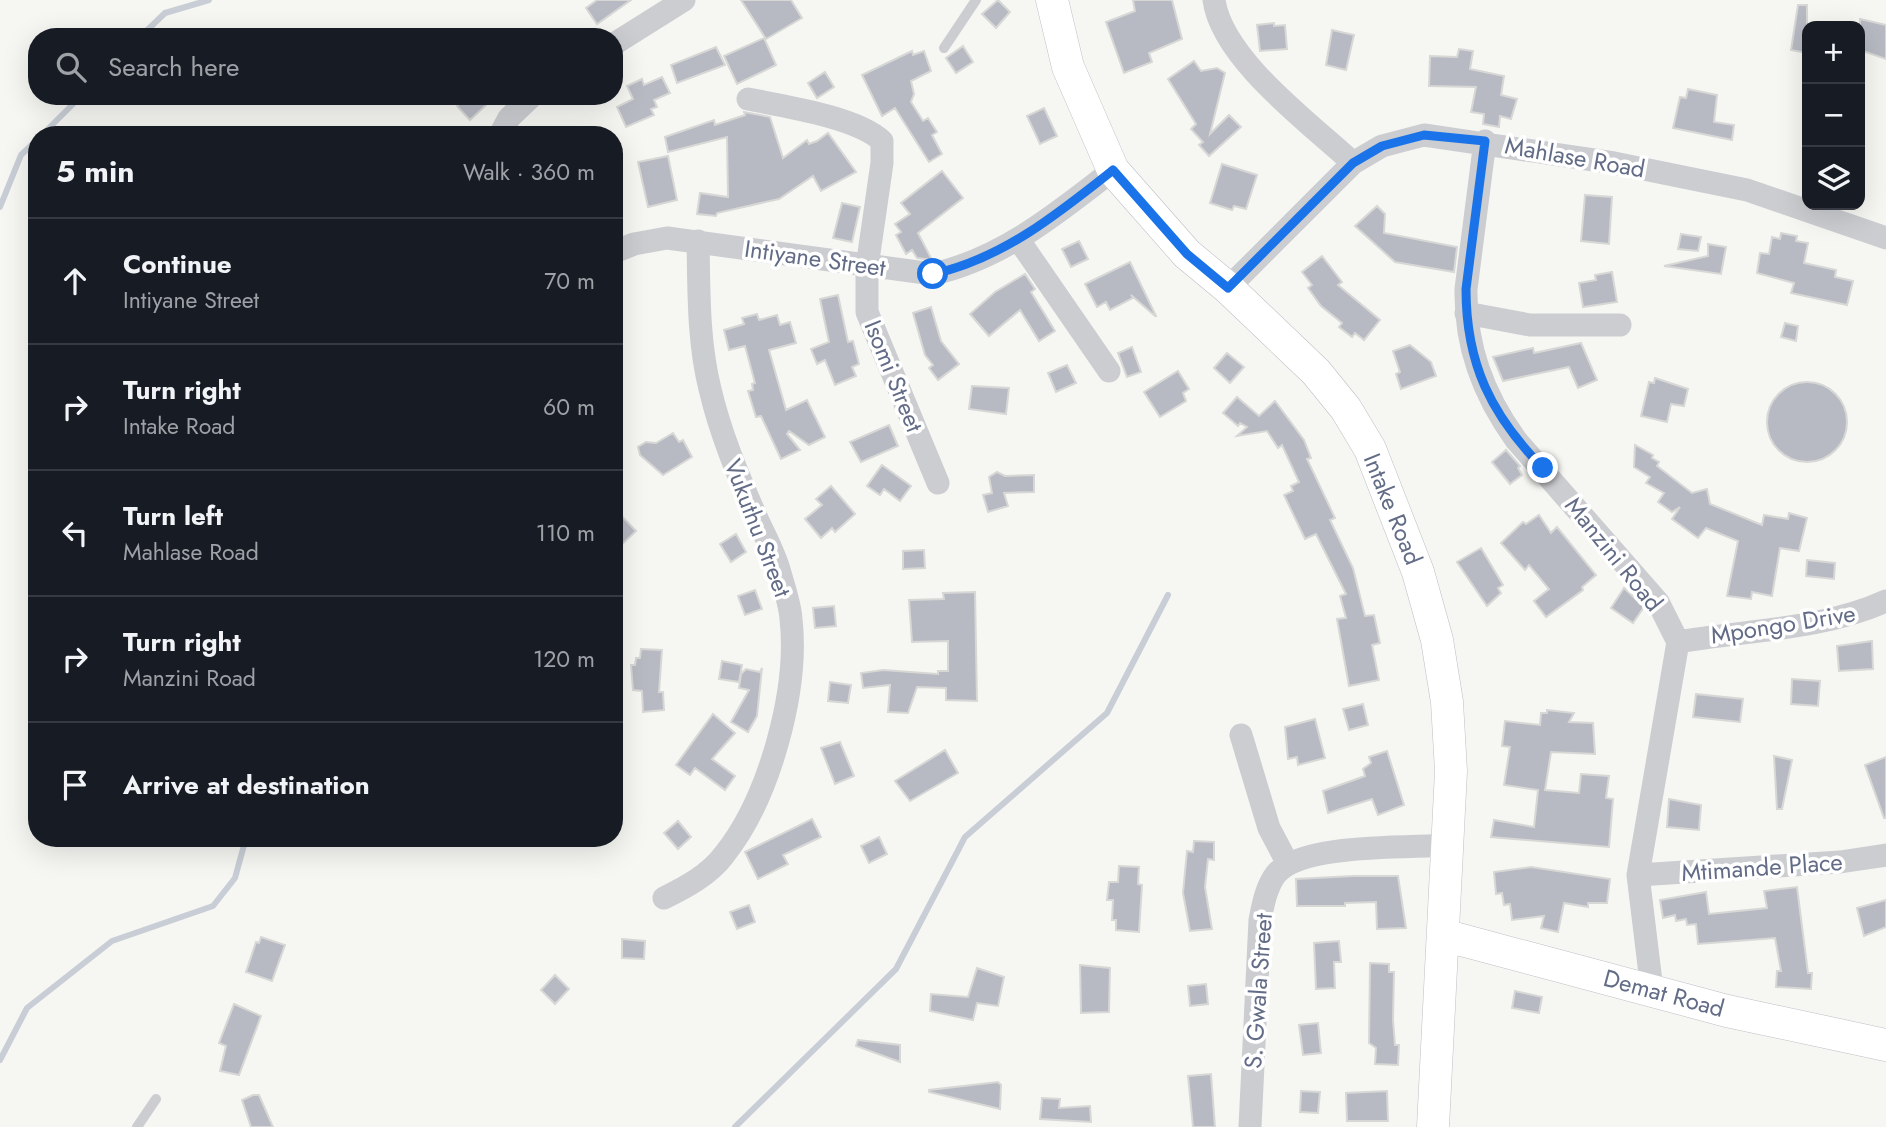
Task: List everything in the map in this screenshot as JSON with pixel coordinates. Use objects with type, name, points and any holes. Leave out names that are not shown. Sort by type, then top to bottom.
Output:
[{"type":"street","points":[[623,38],[684,0]]},
{"type":"street","name":"Intake Road","points":[[1052,0],[1068,67],[1113,170],[1187,254],[1228,288],[1316,372],[1346,409],[1370,449],[1394,505],[1421,583],[1437,640],[1445,689],[1451,771],[1433,1127]]},
{"type":"street","points":[[1214,0],[1216,16],[1228,38],[1250,67],[1353,163]]},
{"type":"street","name":"Isomi Street","points":[[748,99],[803,109],[870,132],[882,141],[882,163],[867,267],[867,312],[938,483]]},
{"type":"street","points":[[505,126],[523,105]]},
{"type":"street","name":"Mahlase Road","points":[[1228,288],[1353,163],[1382,146],[1424,135],[1485,141],[1747,190],[1886,238]]},
{"type":"street","name":"Manzini Road","points":[[1485,141],[1466,289],[1466,313],[1480,380],[1497,414],[1516,440],[1621,557],[1658,603],[1678,642]]},
{"type":"street","name":"Intiyane Street","points":[[623,249],[650,240],[698,241],[867,267],[933,274],[960,268],[1018,239],[1113,170]]},
{"type":"street","points":[[1018,239],[1109,370]]},
{"type":"street","name":"Vukuthu Street","points":[[664,898],[698,881],[724,856],[754,806],[768,773],[786,701],[792,650],[791,618],[779,569],[723,437],[709,388],[700,328],[698,241]]},
{"type":"street","points":[[1466,313],[1530,325],[1619,325]]},
{"type":"street","name":"Mpongo Drive","points":[[1678,642],[1816,622],[1862,612],[1886,601]]},
{"type":"street","points":[[1652,990],[1638,875],[1678,642]]},
{"type":"street","points":[[1241,735],[1269,828],[1288,864],[1331,853],[1449,845]]},
{"type":"street","name":"Mtimande Place","points":[[1638,875],[1840,862],[1886,855]]},
{"type":"street","name":"S. Gwala Street","points":[[1250,1127],[1260,920],[1271,883],[1288,864]]},
{"type":"street","name":"Demat Road","points":[[1443,935],[1753,1017],[1886,1045]]},
{"type":"lane","points":[[944,48],[976,0]]},
{"type":"lane","points":[[137,1127],[156,1099]]},
{"type":"building","points":[[597,0],[631,0],[597,24],[586,8]]},
{"type":"building","points":[[741,0],[791,0],[802,18],[766,39]]},
{"type":"building","points":[[998,0],[1010,12],[996,28],[982,14]]},
{"type":"building","points":[[1133,0],[1172,0],[1182,39],[1149,53],[1152,62],[1124,73],[1106,22],[1135,11]]},
{"type":"building","points":[[1798,5],[1807,5],[1807,21],[1802,21],[1802,52],[1791,50]]},
{"type":"building","points":[[1860,19],[1886,25],[1886,59],[1865,52],[1865,21]]},
{"type":"building","points":[[1274,23],[1274,26],[1285,25],[1287,49],[1260,51],[1257,25]]},
{"type":"building","points":[[1332,30],[1354,35],[1346,70],[1326,65]]},
{"type":"building","points":[[764,38],[776,65],[737,84],[724,56]]},
{"type":"building","points":[[963,46],[973,62],[956,73],[946,58]]},
{"type":"building","points":[[716,47],[725,65],[677,83],[671,65]]},
{"type":"building","points":[[1459,49],[1473,51],[1470,69],[1504,76],[1501,95],[1517,99],[1511,119],[1500,116],[1499,127],[1483,124],[1484,114],[1471,112],[1476,87],[1429,86],[1430,56],[1457,57]]},
{"type":"building","points":[[912,51],[913,55],[924,51],[931,71],[911,81],[914,94],[911,102],[923,121],[928,118],[937,132],[932,135],[942,154],[929,162],[895,108],[882,116],[862,75]]},
{"type":"building","points":[[1194,61],[1201,71],[1217,68],[1225,73],[1210,134],[1229,115],[1241,127],[1209,156],[1199,145],[1203,142],[1191,129],[1196,124],[1168,79]]},
{"type":"building","points":[[825,72],[834,87],[817,98],[808,83]]},
{"type":"building","points":[[662,77],[670,93],[654,100],[657,107],[651,109],[654,115],[626,127],[617,107],[633,99],[627,86],[642,79],[644,85]]},
{"type":"building","points":[[1688,89],[1717,95],[1714,122],[1734,125],[1732,140],[1673,128],[1680,97],[1686,98]]},
{"type":"building","points":[[458,105],[486,105],[470,120]]},
{"type":"building","points":[[1044,108],[1057,136],[1040,144],[1027,116]]},
{"type":"building","points":[[744,112],[770,117],[783,158],[807,140],[809,144],[828,133],[856,172],[821,191],[813,176],[779,199],[717,213],[716,216],[697,214],[700,193],[728,197],[727,137],[668,152],[665,137],[714,120],[715,125],[745,115]]},
{"type":"building","points":[[668,156],[677,200],[648,207],[638,162]]},
{"type":"building","points":[[1222,164],[1257,175],[1246,209],[1234,206],[1232,210],[1210,203]]},
{"type":"building","points":[[942,171],[963,198],[918,233],[932,260],[917,258],[912,250],[906,254],[896,235],[901,232],[895,224],[910,214],[901,203]]},
{"type":"building","points":[[1585,195],[1612,197],[1609,244],[1581,241]]},
{"type":"building","points":[[842,203],[860,207],[852,242],[833,238]]},
{"type":"building","points":[[1377,206],[1385,214],[1384,233],[1457,247],[1454,272],[1395,262],[1355,226]]},
{"type":"building","points":[[1781,233],[1797,236],[1796,241],[1808,243],[1804,263],[1836,270],[1835,277],[1853,281],[1847,305],[1791,293],[1794,283],[1757,273],[1760,253],[1769,254],[1772,237],[1780,239]]},
{"type":"building","points":[[1681,234],[1701,237],[1698,251],[1678,249]]},
{"type":"building","points":[[1079,241],[1088,259],[1071,267],[1062,249]]},
{"type":"building","points":[[1708,244],[1726,247],[1721,274],[1664,266],[1708,256]]},
{"type":"building","points":[[1322,256],[1342,282],[1338,285],[1380,320],[1364,340],[1355,333],[1352,337],[1339,327],[1342,323],[1321,306],[1308,288],[1312,285],[1302,272]]},
{"type":"building","points":[[1130,262],[1156,316],[1131,295],[1133,298],[1110,310],[1106,302],[1097,307],[1085,284]]},
{"type":"building","points":[[1612,272],[1617,302],[1583,307],[1579,283],[1596,280],[1595,275]]},
{"type":"building","points":[[1025,274],[1035,289],[1031,292],[1055,331],[1039,341],[1020,310],[989,336],[970,314],[995,292]]},
{"type":"building","points":[[838,295],[848,342],[853,341],[859,364],[852,367],[856,376],[835,385],[825,360],[817,364],[811,349],[829,342],[820,299]]},
{"type":"building","points":[[931,307],[941,341],[959,364],[938,380],[929,368],[933,365],[925,355],[913,313]]},
{"type":"building","points":[[757,314],[759,320],[777,315],[780,325],[790,322],[796,343],[769,350],[786,410],[807,400],[825,437],[809,445],[789,431],[787,434],[800,450],[781,459],[761,416],[756,417],[748,391],[753,390],[752,384],[755,383],[745,346],[729,350],[724,330],[744,324],[742,318]]},
{"type":"building","points":[[1785,323],[1798,326],[1796,341],[1781,337]]},
{"type":"building","points":[[1581,343],[1597,380],[1578,388],[1569,367],[1503,381],[1493,357],[1533,348],[1534,353]]},
{"type":"building","points":[[1410,345],[1431,362],[1436,376],[1401,389],[1396,374],[1400,372],[1393,351]]},
{"type":"building","points":[[1132,347],[1141,372],[1127,377],[1118,353]]},
{"type":"building","points":[[1227,353],[1244,367],[1230,383],[1214,368]]},
{"type":"building","points":[[1067,365],[1076,383],[1056,392],[1048,373]]},
{"type":"building","points":[[1178,371],[1189,389],[1183,393],[1186,401],[1160,417],[1144,392]]},
{"type":"building","points":[[1655,378],[1688,389],[1684,406],[1671,404],[1667,422],[1641,416],[1649,382],[1654,383]]},
{"type":"building","points":[[1807,382],[1822,385],[1835,394],[1844,407],[1847,422],[1844,437],[1835,450],[1822,459],[1807,462],[1792,459],[1779,450],[1770,437],[1767,422],[1770,407],[1779,394],[1792,385]]},
{"type":"building","points":[[972,386],[1009,388],[1006,414],[969,409]]},
{"type":"building","points":[[1237,397],[1259,416],[1275,401],[1304,440],[1311,458],[1307,459],[1335,518],[1330,520],[1353,568],[1365,616],[1374,615],[1380,643],[1372,645],[1379,680],[1349,686],[1337,619],[1346,618],[1340,596],[1346,594],[1316,534],[1305,539],[1284,495],[1293,491],[1291,486],[1299,482],[1282,445],[1278,448],[1267,431],[1237,436],[1247,427],[1240,423],[1238,426],[1223,413]]},
{"type":"building","points":[[889,425],[898,446],[861,462],[850,442]]},
{"type":"building","points":[[673,433],[679,442],[683,440],[692,457],[663,475],[640,455],[638,447],[646,442],[656,443]]},
{"type":"building","points":[[1635,445],[1653,455],[1652,458],[1659,462],[1657,466],[1692,493],[1707,489],[1710,504],[1762,525],[1764,515],[1788,519],[1789,513],[1807,518],[1799,551],[1780,548],[1772,596],[1752,592],[1751,599],[1727,596],[1738,541],[1706,528],[1698,538],[1672,519],[1680,507],[1672,512],[1658,502],[1664,493],[1646,483],[1650,477],[1634,467]]},
{"type":"building","points":[[1506,450],[1520,466],[1518,468],[1522,475],[1510,484],[1492,462]]},
{"type":"building","points":[[882,465],[911,486],[900,501],[884,489],[880,495],[867,486]]},
{"type":"building","points":[[997,472],[1005,476],[1034,475],[1034,492],[1004,493],[1008,506],[988,512],[983,495],[992,493],[989,477]]},
{"type":"building","points":[[831,486],[855,514],[835,532],[832,528],[821,538],[805,519],[822,505],[816,499]]},
{"type":"building","points":[[1539,515],[1551,533],[1557,527],[1596,575],[1582,587],[1583,590],[1546,617],[1534,601],[1549,589],[1529,565],[1525,570],[1501,543],[1523,522],[1526,524]]},
{"type":"building","points":[[623,517],[636,531],[623,543]]},
{"type":"building","points":[[736,534],[746,552],[731,562],[720,544]]},
{"type":"building","points":[[1481,548],[1503,585],[1498,588],[1501,593],[1487,606],[1457,562]]},
{"type":"building","points":[[924,550],[925,568],[903,569],[903,551]]},
{"type":"building","points":[[1807,560],[1835,563],[1834,579],[1806,576]]},
{"type":"building","points":[[1624,588],[1644,607],[1633,623],[1611,608]]},
{"type":"building","points":[[755,590],[762,609],[745,615],[738,596]]},
{"type":"building","points":[[975,592],[977,701],[946,700],[946,688],[917,687],[908,713],[888,712],[890,685],[863,688],[861,673],[883,670],[938,674],[938,671],[948,671],[948,641],[912,642],[909,600],[944,599],[943,593]]},
{"type":"building","points":[[834,606],[836,626],[815,628],[813,608]]},
{"type":"building","points":[[1872,641],[1873,669],[1839,671],[1837,646]]},
{"type":"building","points":[[641,649],[662,650],[659,692],[663,692],[664,710],[643,712],[642,691],[633,690],[631,665],[635,665],[636,658],[640,658]]},
{"type":"building","points":[[722,661],[742,665],[739,682],[719,679]]},
{"type":"building","points":[[762,668],[757,716],[748,732],[731,722],[749,690],[739,688],[741,674],[746,669],[760,672]]},
{"type":"building","points":[[1792,679],[1820,681],[1818,706],[1791,704]]},
{"type":"building","points":[[830,682],[851,685],[848,703],[828,701]]},
{"type":"building","points":[[1696,694],[1743,699],[1740,722],[1693,717]]},
{"type":"building","points":[[1363,704],[1368,725],[1349,730],[1343,709]]},
{"type":"building","points":[[1547,710],[1574,713],[1569,722],[1593,723],[1595,754],[1551,752],[1545,790],[1579,793],[1581,774],[1609,776],[1606,798],[1613,799],[1609,847],[1491,837],[1494,820],[1534,827],[1538,790],[1504,785],[1510,747],[1502,746],[1505,721],[1540,725],[1541,713],[1547,713]]},
{"type":"building","points":[[713,714],[735,733],[712,759],[735,776],[725,790],[695,768],[690,775],[676,765]]},
{"type":"building","points":[[1315,719],[1325,758],[1298,765],[1297,757],[1288,759],[1285,727]]},
{"type":"building","points":[[840,742],[854,776],[835,784],[821,748]]},
{"type":"building","points":[[945,750],[958,773],[910,801],[895,781]]},
{"type":"building","points":[[1387,751],[1404,805],[1378,815],[1372,799],[1328,813],[1323,791],[1365,776],[1363,769],[1371,763],[1369,757]]},
{"type":"building","points":[[1774,756],[1792,760],[1782,809],[1777,809]]},
{"type":"building","points":[[1886,757],[1886,818],[1884,818],[1865,765]]},
{"type":"building","points":[[1669,799],[1701,805],[1699,830],[1667,827]]},
{"type":"building","points":[[812,819],[821,837],[783,855],[788,864],[758,879],[745,852]]},
{"type":"building","points":[[678,821],[691,837],[678,849],[664,833]]},
{"type":"building","points":[[879,837],[887,854],[869,863],[861,846]]},
{"type":"building","points":[[1194,841],[1214,842],[1214,860],[1208,859],[1205,887],[1212,929],[1190,931],[1183,893],[1187,851],[1193,852]]},
{"type":"building","points":[[1119,866],[1139,867],[1138,884],[1142,885],[1139,932],[1116,930],[1116,920],[1112,920],[1113,900],[1107,900],[1109,882],[1118,882]]},
{"type":"building","points":[[1531,867],[1610,879],[1607,903],[1588,903],[1588,907],[1564,903],[1558,932],[1541,928],[1544,916],[1512,920],[1510,904],[1504,905],[1502,893],[1496,894],[1494,872]]},
{"type":"building","points":[[1398,876],[1406,928],[1377,929],[1376,902],[1345,903],[1345,906],[1297,906],[1296,879]]},
{"type":"building","points":[[1797,887],[1808,973],[1812,973],[1811,989],[1776,987],[1777,971],[1781,971],[1775,938],[1698,944],[1696,924],[1687,925],[1686,919],[1676,921],[1675,915],[1663,918],[1660,900],[1706,892],[1709,914],[1767,908],[1764,891]]},
{"type":"building","points":[[1886,900],[1886,927],[1864,936],[1857,908]]},
{"type":"building","points":[[749,905],[755,922],[737,929],[730,912]]},
{"type":"building","points":[[261,937],[285,945],[272,981],[246,972],[256,942],[259,943]]},
{"type":"building","points":[[622,939],[645,941],[644,959],[622,958]]},
{"type":"building","points":[[1339,941],[1341,962],[1334,962],[1335,988],[1316,989],[1314,943]]},
{"type":"building","points":[[1370,963],[1389,964],[1389,972],[1394,972],[1393,1020],[1395,1045],[1399,1045],[1398,1065],[1375,1064],[1376,1048],[1369,1043]]},
{"type":"building","points":[[1080,965],[1110,968],[1109,1012],[1081,1013]]},
{"type":"building","points":[[977,968],[1004,977],[998,1006],[977,1003],[973,1020],[930,1011],[931,994],[968,997]]},
{"type":"building","points":[[555,975],[569,989],[555,1004],[541,990]]},
{"type":"building","points":[[1206,984],[1208,1004],[1190,1006],[1188,986]]},
{"type":"building","points":[[1515,991],[1542,997],[1539,1013],[1512,1008]]},
{"type":"building","points":[[234,1004],[261,1016],[239,1075],[220,1071],[226,1046],[219,1043]]},
{"type":"building","points":[[1318,1023],[1321,1053],[1303,1055],[1299,1025]]},
{"type":"building","points":[[858,1040],[900,1045],[900,1062],[856,1046]]},
{"type":"building","points":[[1211,1074],[1215,1127],[1193,1127],[1188,1076]]},
{"type":"building","points":[[998,1082],[1001,1085],[1000,1109],[929,1092],[929,1090]]},
{"type":"building","points":[[1301,1091],[1320,1092],[1318,1113],[1300,1112]]},
{"type":"building","points":[[1387,1091],[1388,1121],[1347,1121],[1346,1093]]},
{"type":"building","points":[[259,1095],[273,1127],[251,1127],[242,1100]]},
{"type":"building","points":[[1042,1098],[1060,1099],[1059,1108],[1090,1106],[1091,1122],[1040,1119]]},
{"type":"waterway","points":[[149,28],[165,13],[209,0]]},
{"type":"waterway","points":[[51,126],[72,105]]},
{"type":"waterway","points":[[0,207],[21,155],[28,148]]},
{"type":"waterway","points":[[735,1127],[896,969],[965,837],[1107,713],[1168,595]]},
{"type":"waterway","points":[[0,1060],[27,1008],[112,941],[213,906],[235,878],[244,847]]},
{"type":"route","points":[[933,274],[960,268],[1018,239],[1113,170],[1187,254],[1228,288],[1353,163],[1382,146],[1424,135],[1485,141],[1478,214],[1466,289],[1466,313],[1471,345],[1480,380],[1497,414],[1516,440],[1543,468]]}]
